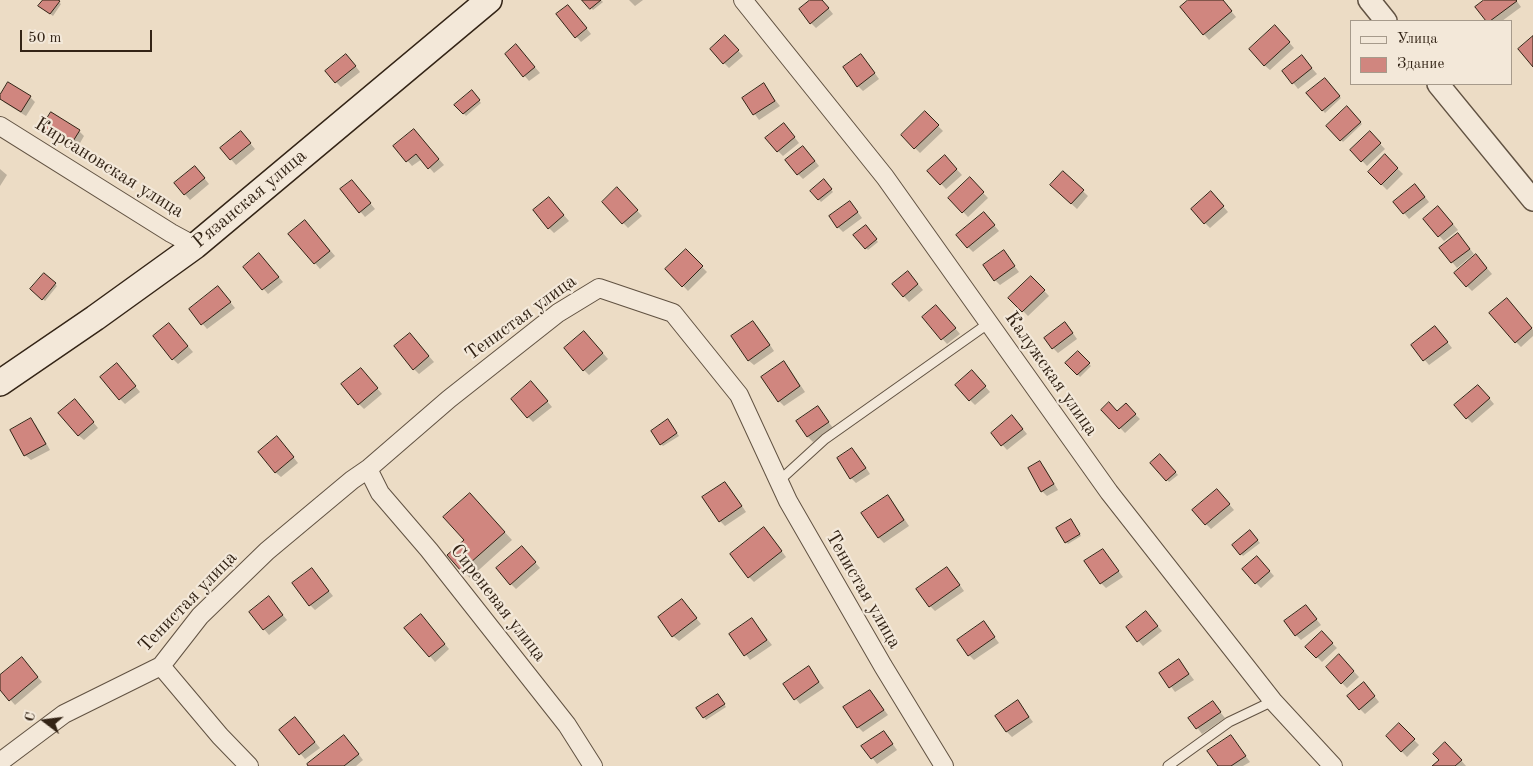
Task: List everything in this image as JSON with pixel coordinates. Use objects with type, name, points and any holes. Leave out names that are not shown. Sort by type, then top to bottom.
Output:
[{"type":"main road","name":"Рязанская улица","points":[[0,383],[195,246],[489,0]]},
{"type":"street","name":"Калужская улица","points":[[743,0],[885,177],[1109,492],[1273,701],[1333,766]]},
{"type":"street","points":[[1369,0],[1385,20]]},
{"type":"street","points":[[1439,85],[1533,200]]},
{"type":"street","name":"Кирсановская улица","points":[[0,126],[195,246]]},
{"type":"street","name":"Тенистая улица","points":[[0,762],[64,714],[161,666],[200,616],[267,551],[352,480],[368,469],[450,398],[558,312],[599,288],[673,314],[738,395],[788,501],[882,666],[944,766]]},
{"type":"street","name":"Сиреневая улица","points":[[368,469],[380,493],[429,550],[562,717],[593,766]]},
{"type":"street","points":[[161,666],[220,736],[249,766]]},
{"type":"lane","points":[[779,481],[825,439],[989,323]]},
{"type":"lane","points":[[1168,766],[1230,722],[1273,701]]},
{"type":"building","points":[[43,0],[60,1],[50,14],[38,6]]},
{"type":"building","points":[[582,0],[601,0],[590,9]]},
{"type":"building","points":[[810,0],[822,0],[829,8],[810,24],[799,9]]},
{"type":"building","points":[[1188,0],[1223,0],[1232,11],[1203,35],[1180,7]]},
{"type":"building","points":[[1484,0],[1517,1],[1491,20],[1485,20],[1475,7]]},
{"type":"building","points":[[568,5],[587,28],[575,38],[556,14]]},
{"type":"building","points":[[1275,25],[1290,42],[1264,66],[1249,49]]},
{"type":"building","points":[[725,35],[739,50],[723,64],[710,49]]},
{"type":"building","points":[[1533,36],[1533,67],[1518,49]]},
{"type":"building","points":[[516,44],[535,67],[523,77],[505,54]]},
{"type":"building","points":[[346,54],[356,66],[335,83],[325,71]]},
{"type":"building","points":[[861,54],[875,73],[857,87],[843,67]]},
{"type":"building","points":[[1302,55],[1312,68],[1292,84],[1282,71]]},
{"type":"building","points":[[1325,78],[1340,96],[1322,111],[1306,93]]},
{"type":"building","points":[[8,82],[31,96],[21,112],[0,99],[0,95]]},
{"type":"building","points":[[764,83],[775,101],[753,115],[742,98]]},
{"type":"building","points":[[472,90],[480,100],[463,114],[454,105]]},
{"type":"building","points":[[1347,106],[1361,122],[1340,141],[1326,126]]},
{"type":"building","points":[[925,111],[939,125],[914,149],[901,135]]},
{"type":"building","points":[[51,112],[80,130],[70,146],[41,128]]},
{"type":"building","points":[[784,123],[795,137],[777,152],[765,138]]},
{"type":"building","points":[[414,129],[439,159],[428,169],[416,154],[406,162],[393,146]]},
{"type":"building","points":[[241,131],[251,143],[230,160],[220,148]]},
{"type":"building","points":[[1370,131],[1381,143],[1361,162],[1350,150]]},
{"type":"building","points":[[803,146],[815,161],[797,175],[785,160]]},
{"type":"building","points":[[1385,154],[1398,168],[1381,185],[1368,172]]},
{"type":"building","points":[[945,155],[957,169],[940,185],[927,171]]},
{"type":"building","points":[[195,166],[205,178],[184,195],[174,183]]},
{"type":"building","points":[[1063,171],[1084,190],[1071,204],[1050,185]]},
{"type":"building","points":[[970,177],[984,192],[962,213],[948,198]]},
{"type":"building","points":[[824,179],[832,189],[818,200],[810,191]]},
{"type":"building","points":[[352,180],[371,203],[359,213],[340,189]]},
{"type":"building","points":[[1415,184],[1425,197],[1403,214],[1393,202]]},
{"type":"building","points":[[617,187],[638,210],[622,224],[602,202]]},
{"type":"building","points":[[1211,191],[1224,206],[1204,224],[1191,209]]},
{"type":"building","points":[[549,197],[564,215],[548,229],[533,210]]},
{"type":"building","points":[[850,201],[858,212],[837,228],[829,216]]},
{"type":"building","points":[[1438,206],[1453,224],[1438,237],[1423,219]]},
{"type":"building","points":[[984,212],[995,225],[967,248],[956,235]]},
{"type":"building","points":[[305,220],[330,251],[314,264],[288,234]]},
{"type":"building","points":[[866,225],[877,239],[865,249],[853,235]]},
{"type":"building","points":[[1458,233],[1470,249],[1451,263],[1439,248]]},
{"type":"building","points":[[686,249],[703,266],[682,287],[665,269]]},
{"type":"building","points":[[1004,250],[1015,266],[994,281],[983,265]]},
{"type":"building","points":[[259,253],[279,277],[262,290],[243,267]]},
{"type":"building","points":[[1476,254],[1487,268],[1466,287],[1454,273]]},
{"type":"building","points":[[908,271],[918,284],[903,297],[892,284]]},
{"type":"building","points":[[44,273],[56,283],[42,300],[30,289]]},
{"type":"building","points":[[1031,276],[1045,290],[1022,312],[1008,298]]},
{"type":"building","points":[[218,286],[231,302],[201,325],[189,309]]},
{"type":"building","points":[[1507,298],[1532,328],[1515,343],[1489,313]]},
{"type":"building","points":[[936,305],[956,328],[941,340],[922,317]]},
{"type":"building","points":[[753,321],[770,345],[748,361],[731,336]]},
{"type":"building","points":[[1065,322],[1073,333],[1052,349],[1044,338]]},
{"type":"building","points":[[169,323],[188,346],[172,360],[153,336]]},
{"type":"building","points":[[1435,326],[1448,342],[1423,361],[1411,345]]},
{"type":"building","points":[[584,331],[603,353],[583,371],[564,348]]},
{"type":"building","points":[[410,333],[429,356],[413,370],[394,346]]},
{"type":"building","points":[[1078,351],[1090,363],[1077,375],[1065,363]]},
{"type":"building","points":[[784,361],[800,386],[778,402],[761,377]]},
{"type":"building","points":[[117,363],[136,386],[119,400],[100,377]]},
{"type":"building","points":[[361,368],[378,388],[358,405],[341,384]]},
{"type":"building","points":[[972,370],[986,386],[969,401],[955,385]]},
{"type":"building","points":[[531,381],[548,401],[527,418],[511,399]]},
{"type":"building","points":[[1478,385],[1490,398],[1466,419],[1454,405]]},
{"type":"building","points":[[75,399],[94,422],[78,436],[58,413]]},
{"type":"building","points":[[1109,402],[1117,411],[1126,403],[1136,414],[1119,429],[1101,410]]},
{"type":"building","points":[[818,406],[829,422],[807,437],[796,421]]},
{"type":"building","points":[[1012,415],[1023,429],[1001,446],[991,433]]},
{"type":"building","points":[[31,418],[46,444],[24,456],[10,430]]},
{"type":"building","points":[[668,419],[677,433],[660,445],[651,431]]},
{"type":"building","points":[[277,436],[294,457],[275,473],[258,452]]},
{"type":"building","points":[[852,448],[866,468],[850,479],[837,458]]},
{"type":"building","points":[[1160,454],[1176,472],[1166,481],[1150,463]]},
{"type":"building","points":[[1040,461],[1054,484],[1041,492],[1028,468]]},
{"type":"building","points":[[725,482],[742,506],[719,522],[702,497]]},
{"type":"building","points":[[1217,489],[1230,504],[1205,525],[1192,510]]},
{"type":"building","points":[[470,493],[505,532],[461,571],[447,555],[464,540],[443,517]]},
{"type":"building","points":[[888,495],[904,520],[878,538],[861,513]]},
{"type":"building","points":[[1071,519],[1080,534],[1065,543],[1056,528]]},
{"type":"building","points":[[764,527],[782,551],[748,578],[730,554]]},
{"type":"building","points":[[1250,530],[1258,540],[1240,555],[1232,545]]},
{"type":"building","points":[[522,546],[536,562],[510,585],[496,568]]},
{"type":"building","points":[[1103,549],[1119,571],[1100,584],[1084,561]]},
{"type":"building","points":[[1257,556],[1270,571],[1255,584],[1242,569]]},
{"type":"building","points":[[947,567],[960,585],[929,607],[916,589]]},
{"type":"building","points":[[312,568],[329,591],[309,606],[292,583]]},
{"type":"building","points":[[269,596],[283,615],[263,630],[249,612]]},
{"type":"building","points":[[682,599],[697,618],[672,637],[658,617]]},
{"type":"building","points":[[1306,605],[1317,619],[1295,636],[1284,621]]},
{"type":"building","points":[[1146,611],[1158,626],[1137,642],[1126,627]]},
{"type":"building","points":[[421,614],[445,644],[429,657],[404,628]]},
{"type":"building","points":[[752,618],[767,640],[744,656],[729,634]]},
{"type":"building","points":[[984,621],[995,637],[968,656],[957,640]]},
{"type":"building","points":[[1322,631],[1333,643],[1316,658],[1305,647]]},
{"type":"building","points":[[1339,654],[1354,671],[1341,684],[1326,667]]},
{"type":"building","points":[[22,657],[38,677],[9,701],[0,690],[0,675]]},
{"type":"building","points":[[1179,659],[1189,674],[1169,688],[1159,673]]},
{"type":"building","points":[[809,666],[819,682],[794,700],[783,684]]},
{"type":"building","points":[[1364,682],[1375,696],[1359,710],[1347,696]]},
{"type":"building","points":[[870,690],[884,710],[857,728],[843,707]]},
{"type":"building","points":[[718,694],[725,704],[703,718],[696,708]]},
{"type":"building","points":[[1018,700],[1029,717],[1006,732],[995,716]]},
{"type":"building","points":[[1213,701],[1221,712],[1196,729],[1188,718]]},
{"type":"building","points":[[295,717],[315,742],[299,755],[279,730]]},
{"type":"building","points":[[1399,723],[1415,739],[1401,752],[1386,736]]},
{"type":"building","points":[[884,731],[893,744],[871,759],[861,746]]},
{"type":"building","points":[[344,735],[359,754],[344,766],[308,766],[307,764]]},
{"type":"building","points":[[1231,735],[1246,756],[1231,766],[1218,766],[1207,751]]},
{"type":"building","points":[[1445,742],[1462,760],[1455,766],[1432,766],[1439,760],[1433,754]]}]
